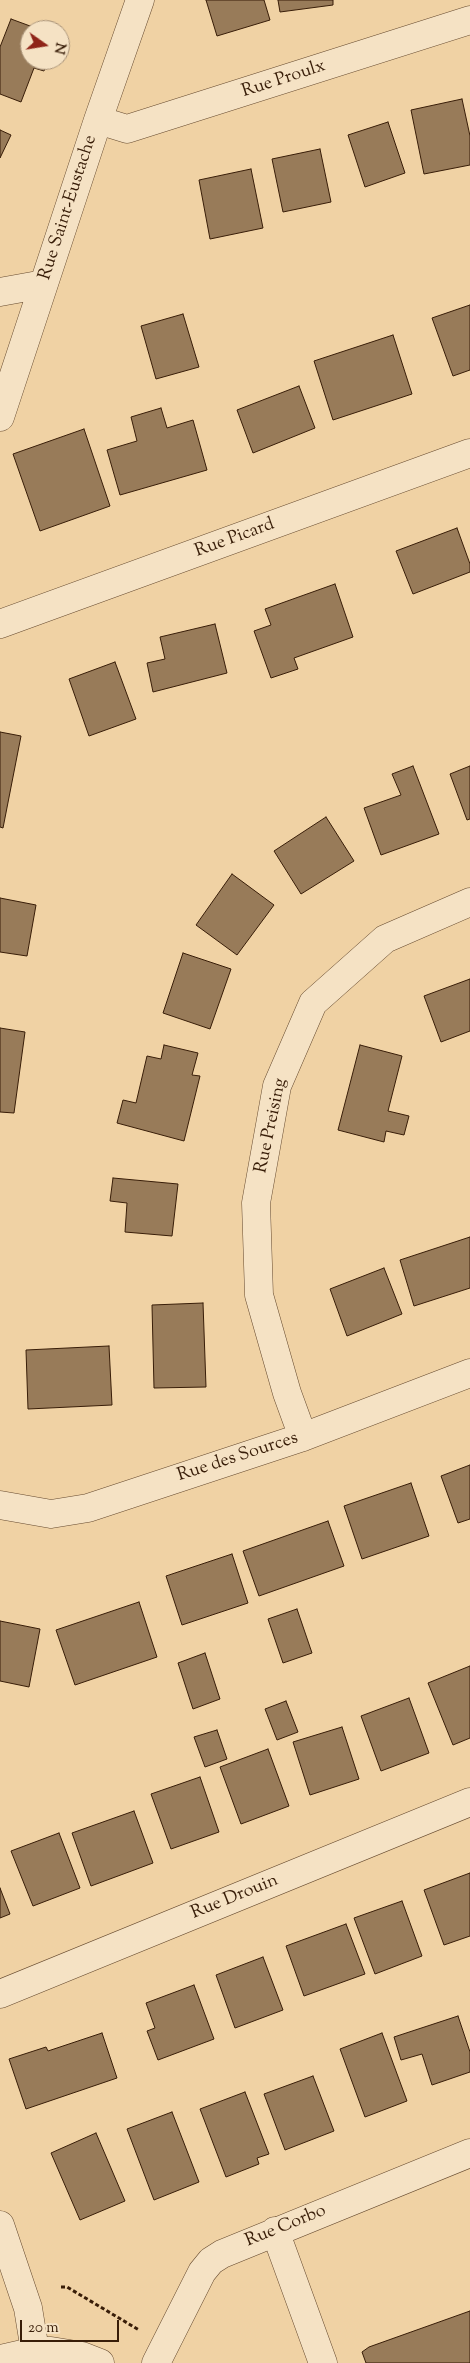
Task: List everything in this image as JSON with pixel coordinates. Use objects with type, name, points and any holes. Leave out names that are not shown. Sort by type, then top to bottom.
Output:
[{"type":"street","name":"Rue Saint-Eustache","points":[[0,417],[98,120],[140,0]]},
{"type":"street","name":"Rue Proulx","points":[[98,120],[127,129],[470,20]]},
{"type":"street","points":[[0,292],[44,284]]},
{"type":"street","name":"Rue Picard","points":[[0,624],[470,453]]},
{"type":"street","name":"Rue Preising","points":[[303,1437],[287,1393],[259,1295],[256,1203],[277,1086],[313,1003],[385,939],[470,902]]},
{"type":"street","name":"Rue des Sources","points":[[0,1505],[51,1514],[88,1508],[303,1437],[470,1373]]},
{"type":"street","name":"Rue Drouin","points":[[0,1994],[470,1802]]},
{"type":"street","name":"Rue Corbo","points":[[156,2363],[196,2284],[211,2261],[222,2254],[470,2153]]},
{"type":"street","points":[[0,2225],[22,2286],[36,2357]]},
{"type":"street","points":[[275,2232],[323,2363]]},
{"type":"street","points":[[0,2359],[36,2357],[63,2352],[95,2362]]},
{"type":"path","points":[[61,2287],[67,2287],[144,2332]]},
{"type":"building","points":[[206,0],[264,0],[270,20],[217,36]]},
{"type":"building","points":[[278,0],[333,0],[333,5],[280,12]]},
{"type":"building","points":[[11,19],[20,22],[20,70],[33,70],[21,102],[0,94],[0,47]]},
{"type":"building","points":[[462,99],[470,136],[470,165],[424,174],[411,110]]},
{"type":"building","points":[[388,122],[405,173],[365,187],[348,135]]},
{"type":"building","points":[[0,130],[11,135],[0,158]]},
{"type":"building","points":[[320,149],[331,202],[283,212],[272,159]]},
{"type":"building","points":[[251,169],[263,228],[210,239],[199,180]]},
{"type":"building","points":[[470,305],[470,370],[453,376],[432,318]]},
{"type":"building","points":[[183,314],[199,367],[156,379],[141,326]]},
{"type":"building","points":[[393,335],[412,394],[333,420],[314,361]]},
{"type":"building","points":[[299,386],[315,428],[253,453],[237,410]]},
{"type":"building","points":[[161,408],[167,428],[193,420],[207,470],[120,495],[107,450],[137,441],[131,417]]},
{"type":"building","points":[[84,429],[110,506],[40,531],[13,454]]},
{"type":"building","points":[[457,528],[470,564],[470,572],[413,594],[396,551]]},
{"type":"building","points":[[335,584],[353,637],[294,658],[298,669],[271,678],[254,631],[271,625],[265,609]]},
{"type":"building","points":[[215,624],[227,673],[153,692],[147,663],[165,659],[160,637]]},
{"type":"building","points":[[115,662],[136,719],[89,736],[69,679]]},
{"type":"building","points":[[0,732],[21,736],[3,828],[0,827]]},
{"type":"building","points":[[413,766],[439,834],[381,855],[364,808],[401,795],[392,774]]},
{"type":"building","points":[[470,766],[470,819],[467,820],[450,774]]},
{"type":"building","points":[[326,817],[354,861],[301,894],[274,851]]},
{"type":"building","points":[[232,874],[274,905],[237,955],[196,925]]},
{"type":"building","points":[[0,898],[36,905],[27,956],[0,952]]},
{"type":"building","points":[[183,953],[231,969],[210,1029],[163,1013]]},
{"type":"building","points":[[470,979],[470,1031],[441,1042],[424,996]]},
{"type":"building","points":[[0,1028],[25,1032],[14,1113],[0,1112]]},
{"type":"building","points":[[164,1045],[198,1053],[192,1075],[200,1076],[184,1141],[117,1123],[123,1100],[136,1103],[147,1056],[161,1059]]},
{"type":"building","points":[[360,1045],[402,1056],[388,1111],[409,1116],[404,1135],[386,1131],[384,1142],[338,1130]]},
{"type":"building","points":[[113,1178],[178,1184],[172,1236],[125,1232],[127,1203],[110,1201]]},
{"type":"building","points":[[470,1237],[470,1288],[414,1306],[400,1260]]},
{"type":"building","points":[[384,1268],[402,1314],[347,1336],[330,1289]]},
{"type":"building","points":[[203,1303],[206,1387],[154,1388],[152,1305]]},
{"type":"building","points":[[109,1346],[112,1405],[28,1409],[26,1350]]},
{"type":"building","points":[[470,1465],[470,1519],[458,1523],[441,1476]]},
{"type":"building","points":[[411,1483],[429,1536],[362,1559],[344,1506]]},
{"type":"building","points":[[328,1521],[344,1566],[259,1596],[243,1551]]},
{"type":"building","points":[[232,1554],[248,1603],[182,1625],[166,1576]]},
{"type":"building","points":[[139,1602],[157,1657],[75,1685],[56,1630]]},
{"type":"building","points":[[297,1609],[312,1653],[283,1663],[268,1619]]},
{"type":"building","points":[[0,1621],[40,1629],[29,1687],[0,1681]]},
{"type":"building","points":[[205,1653],[220,1699],[193,1709],[178,1663]]},
{"type":"building","points":[[470,1666],[470,1738],[453,1745],[428,1683]]},
{"type":"building","points":[[409,1698],[429,1753],[381,1771],[361,1716]]},
{"type":"building","points":[[286,1701],[298,1732],[277,1740],[265,1709]]},
{"type":"building","points":[[342,1727],[359,1779],[310,1795],[293,1742]]},
{"type":"building","points":[[217,1730],[227,1759],[205,1767],[194,1737]]},
{"type":"building","points":[[268,1749],[289,1806],[241,1824],[220,1767]]},
{"type":"building","points":[[200,1777],[219,1832],[171,1849],[151,1794]]},
{"type":"building","points":[[134,1811],[153,1863],[91,1886],[72,1833]]},
{"type":"building","points":[[59,1833],[80,1888],[33,1906],[11,1851]]},
{"type":"building","points":[[470,1873],[470,1936],[444,1945],[424,1890]]},
{"type":"building","points":[[0,1888],[10,1914],[0,1918]]},
{"type":"building","points":[[402,1901],[422,1956],[375,1974],[354,1918]]},
{"type":"building","points":[[346,1924],[365,1974],[304,1996],[286,1946]]},
{"type":"building","points":[[263,1957],[283,2010],[235,2028],[216,1975]]},
{"type":"building","points":[[194,1985],[214,2039],[158,2060],[147,2031],[155,2028],[146,2003]]},
{"type":"building","points":[[458,2016],[470,2052],[470,2072],[432,2085],[422,2054],[401,2060],[394,2037]]},
{"type":"building","points":[[102,2033],[117,2078],[26,2109],[9,2059],[46,2047],[48,2051]]},
{"type":"building","points":[[382,2033],[407,2101],[365,2117],[340,2049]]},
{"type":"building","points":[[313,2076],[334,2131],[285,2150],[264,2094]]},
{"type":"building","points":[[245,2092],[269,2154],[257,2158],[259,2164],[226,2177],[200,2109]]},
{"type":"building","points":[[172,2112],[199,2182],[154,2200],[127,2129]]},
{"type":"building","points":[[96,2133],[125,2201],[80,2220],[51,2153]]},
{"type":"building","points":[[470,2311],[470,2363],[366,2363],[362,2352],[369,2347]]}]
